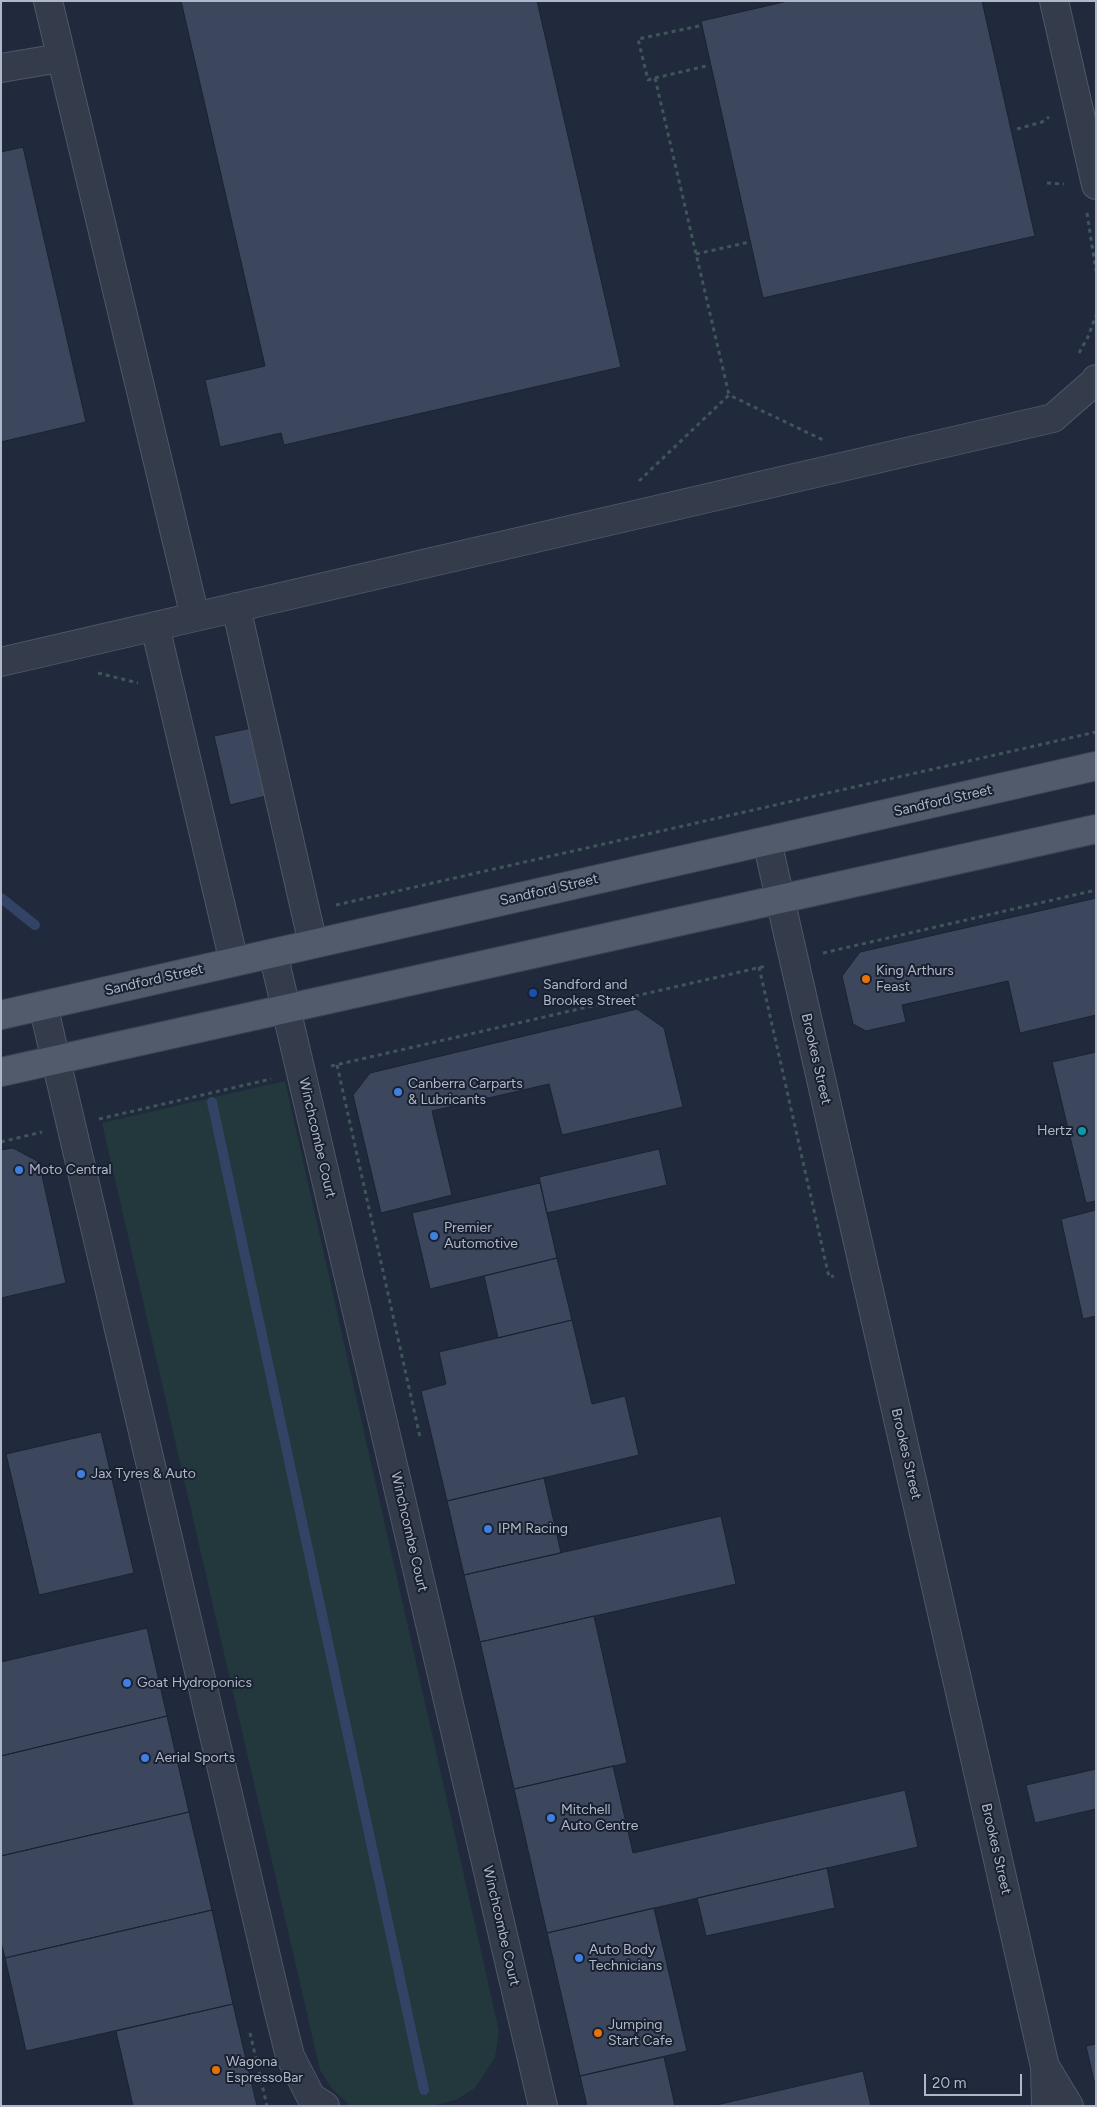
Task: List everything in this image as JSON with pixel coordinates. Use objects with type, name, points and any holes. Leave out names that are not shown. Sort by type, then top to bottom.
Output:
[{"type":"main road","name":"Sandford Street","points":[[1,1015],[1096,766]]},
{"type":"main road","points":[[1,1072],[1096,829]]},
{"type":"street","points":[[48,1],[60,58],[195,617]]},
{"type":"street","points":[[1054,1],[1084,192]]},
{"type":"street","points":[[1,68],[60,58]]},
{"type":"street","points":[[1,662],[1053,418],[1096,379]]},
{"type":"street","points":[[236,607],[313,944]]},
{"type":"street","points":[[155,626],[234,962]]},
{"type":"street","name":"Brookes Street","points":[[766,841],[1045,2067],[1046,2106]]},
{"type":"street","name":"Winchcombe Court","points":[[274,953],[541,2105]]},
{"type":"street","points":[[43,1005],[290,2056],[311,2097],[325,2106]]},
{"type":"street","name":"Brookes Street","points":[[1045,2067],[1068,2106]]},
{"type":"path","points":[[699,26],[638,39],[648,80],[706,66]]},
{"type":"path","points":[[655,78],[729,395]]},
{"type":"path","points":[[1047,183],[1084,192],[1096,271]]},
{"type":"path","points":[[696,254],[750,242]]},
{"type":"path","points":[[729,395],[826,442]]},
{"type":"path","points":[[638,482],[729,395]]},
{"type":"path","points":[[92,671],[138,683],[143,690]]},
{"type":"path","points":[[305,912],[1096,732]]},
{"type":"path","points":[[1,1142],[1096,890]]},
{"type":"path","points":[[759,968],[829,1277],[864,1269]]},
{"type":"green space","points":[[285,1081],[499,2031],[495,2057],[475,2088],[456,2100],[431,2106],[351,2106],[333,2090],[320,2070],[102,1123]]},
{"type":"building","points":[[181,1],[537,1],[621,367],[284,445],[281,433],[220,447],[205,380],[265,366]]},
{"type":"building","points":[[788,1],[982,1],[1035,236],[763,298],[701,21]]},
{"type":"building","points":[[23,147],[86,422],[1,442],[1,152]]},
{"type":"building","points":[[251,728],[266,796],[230,805],[214,736]]},
{"type":"building","points":[[1096,898],[1096,1015],[1020,1033],[1008,981],[902,1005],[906,1022],[866,1031],[853,1024],[842,976],[860,952]]},
{"type":"building","points":[[637,1009],[664,1028],[683,1107],[562,1135],[549,1084],[432,1111],[452,1195],[381,1213],[353,1095],[370,1073]]},
{"type":"building","name":"Hertz","points":[[1096,1052],[1096,1201],[1086,1203],[1052,1062]]},
{"type":"building","points":[[13,1148],[39,1162],[66,1283],[1,1298],[1,1150]]},
{"type":"building","points":[[659,1149],[667,1185],[547,1213],[539,1177]]},
{"type":"building","points":[[540,1183],[557,1258],[430,1289],[412,1213]]},
{"type":"building","points":[[1096,1210],[1096,1316],[1083,1319],[1061,1219]]},
{"type":"building","points":[[557,1258],[572,1320],[498,1338],[484,1276]]},
{"type":"building","points":[[572,1320],[592,1404],[625,1396],[639,1455],[447,1501],[421,1391],[446,1384],[439,1352]]},
{"type":"building","points":[[101,1432],[134,1573],[39,1595],[6,1454]]},
{"type":"building","points":[[544,1478],[561,1553],[464,1575],[447,1501]]},
{"type":"building","points":[[721,1516],[736,1584],[480,1642],[464,1575]]},
{"type":"building","points":[[594,1616],[627,1763],[514,1789],[480,1642]]},
{"type":"building","points":[[147,1628],[167,1716],[1,1756],[1,1662]]},
{"type":"building","points":[[167,1716],[189,1812],[1,1856],[1,1756]]},
{"type":"building","points":[[613,1766],[633,1853],[905,1790],[918,1847],[547,1933],[514,1789]]},
{"type":"building","points":[[1096,1769],[1096,1809],[1035,1823],[1026,1785]]},
{"type":"building","points":[[189,1812],[212,1910],[5,1958],[1,1942],[1,1856]]},
{"type":"building","points":[[827,1868],[835,1908],[706,1936],[697,1898]]},
{"type":"building","points":[[654,1908],[687,2051],[580,2076],[547,1933]]},
{"type":"building","points":[[212,1910],[233,2004],[26,2051],[5,1958]]},
{"type":"building","points":[[233,2004],[257,2106],[133,2106],[116,2031]]},
{"type":"building","points":[[1096,2044],[1096,2082],[1094,2081],[1086,2046]]},
{"type":"building","points":[[664,2057],[675,2106],[587,2106],[580,2076]]},
{"type":"building","points":[[863,2071],[871,2106],[712,2106]]},
{"type":"waterway","points":[[1,898],[35,925]]},
{"type":"waterway","points":[[212,1102],[424,2090]]},
{"type":"place","name":"King Arthurs Feast","points":[[866,979]]},
{"type":"place","name":"Sandford and Brookes Street","points":[[533,993]]},
{"type":"place","name":"Canberra Carparts & Lubricants","points":[[398,1092]]},
{"type":"place","name":"Hertz","points":[[1082,1131]]},
{"type":"place","name":"Moto Central","points":[[19,1170]]},
{"type":"place","name":"Premier Automotive","points":[[434,1236]]},
{"type":"place","name":"Jax Tyres & Auto","points":[[81,1474]]},
{"type":"place","name":"IPM Racing","points":[[488,1529]]},
{"type":"place","name":"Goat Hydroponics","points":[[127,1683]]},
{"type":"place","name":"Aerial Sports","points":[[145,1758]]},
{"type":"place","name":"Mitchell Auto Centre","points":[[551,1818]]},
{"type":"place","name":"Auto Body Technicians","points":[[579,1958]]},
{"type":"place","name":"Jumping Start Cafe","points":[[598,2033]]},
{"type":"place","name":"Wagona EspressoBar","points":[[216,2070]]}]
